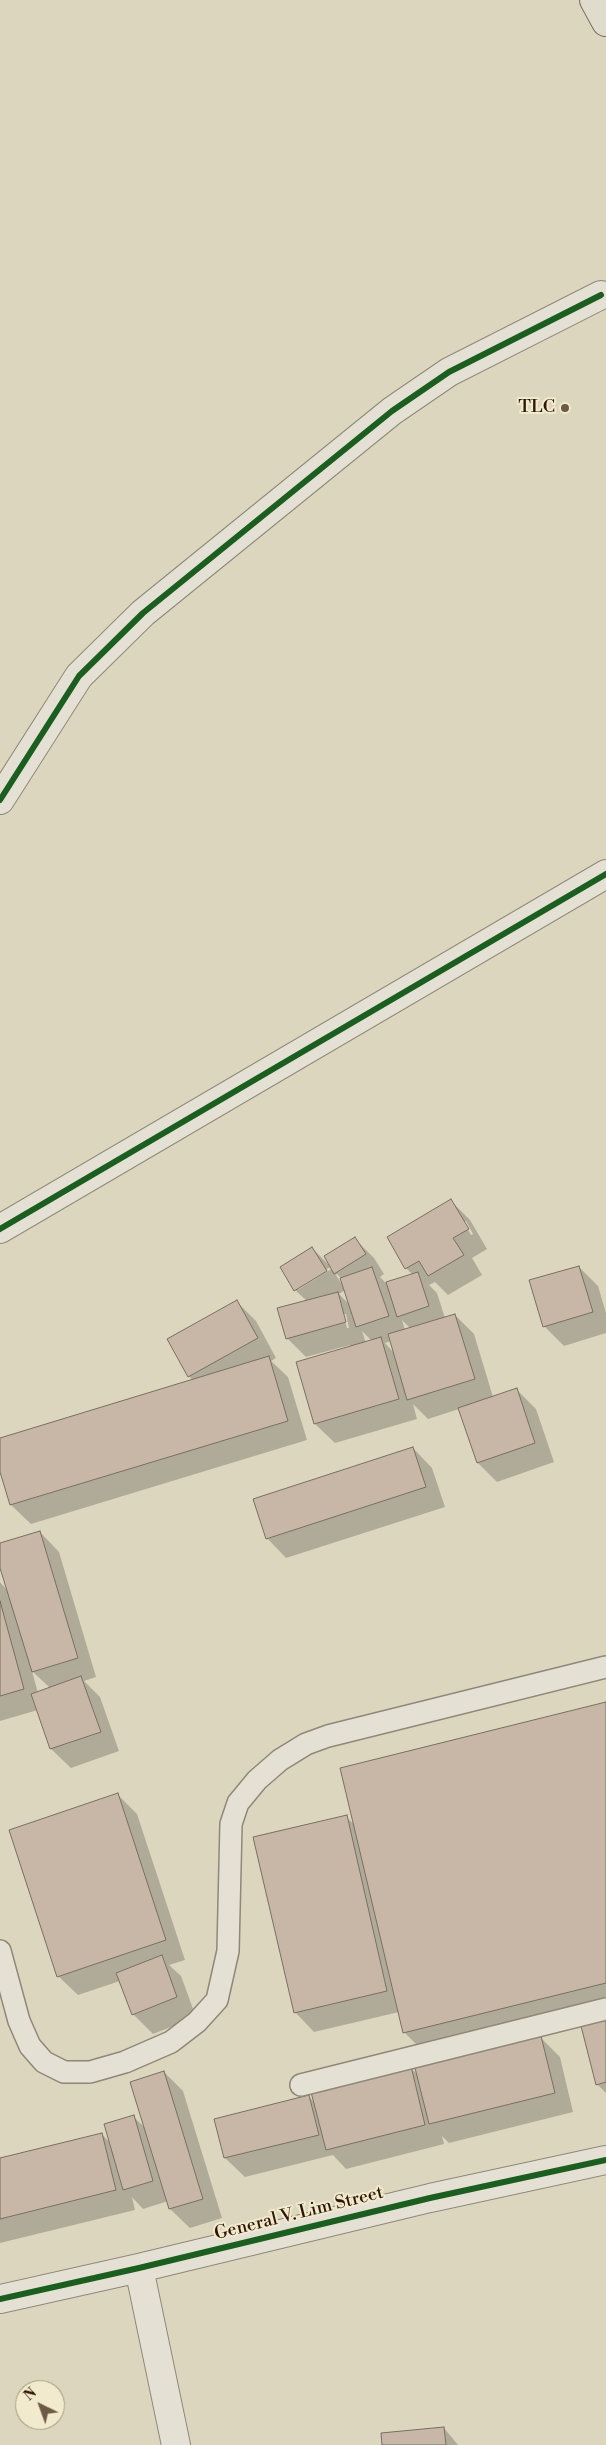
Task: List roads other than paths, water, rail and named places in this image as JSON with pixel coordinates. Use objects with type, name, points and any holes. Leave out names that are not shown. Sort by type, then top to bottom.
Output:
[{"type":"highway","points":[[594,0],[606,22]]},
{"type":"street","points":[[0,800],[79,676],[144,613],[392,411],[449,372],[604,295]]},
{"type":"street","points":[[0,1229],[347,1025],[522,926],[606,874]]},
{"type":"street","name":"General V. Lim Street","points":[[0,2299],[139,2268],[430,2198],[606,2160]]},
{"type":"street","points":[[139,2268],[176,2445]]},
{"type":"lane","points":[[0,1950],[19,2021],[30,2046],[44,2062],[64,2072],[90,2072],[125,2062],[171,2042],[197,2022],[217,2000],[228,1951],[231,1824],[238,1803],[257,1780],[280,1760],[306,1744],[328,1736],[606,1667]]},
{"type":"lane","points":[[301,2085],[606,2009]]},
{"type":"place","name":"TLC","points":[[565,408]]}]
